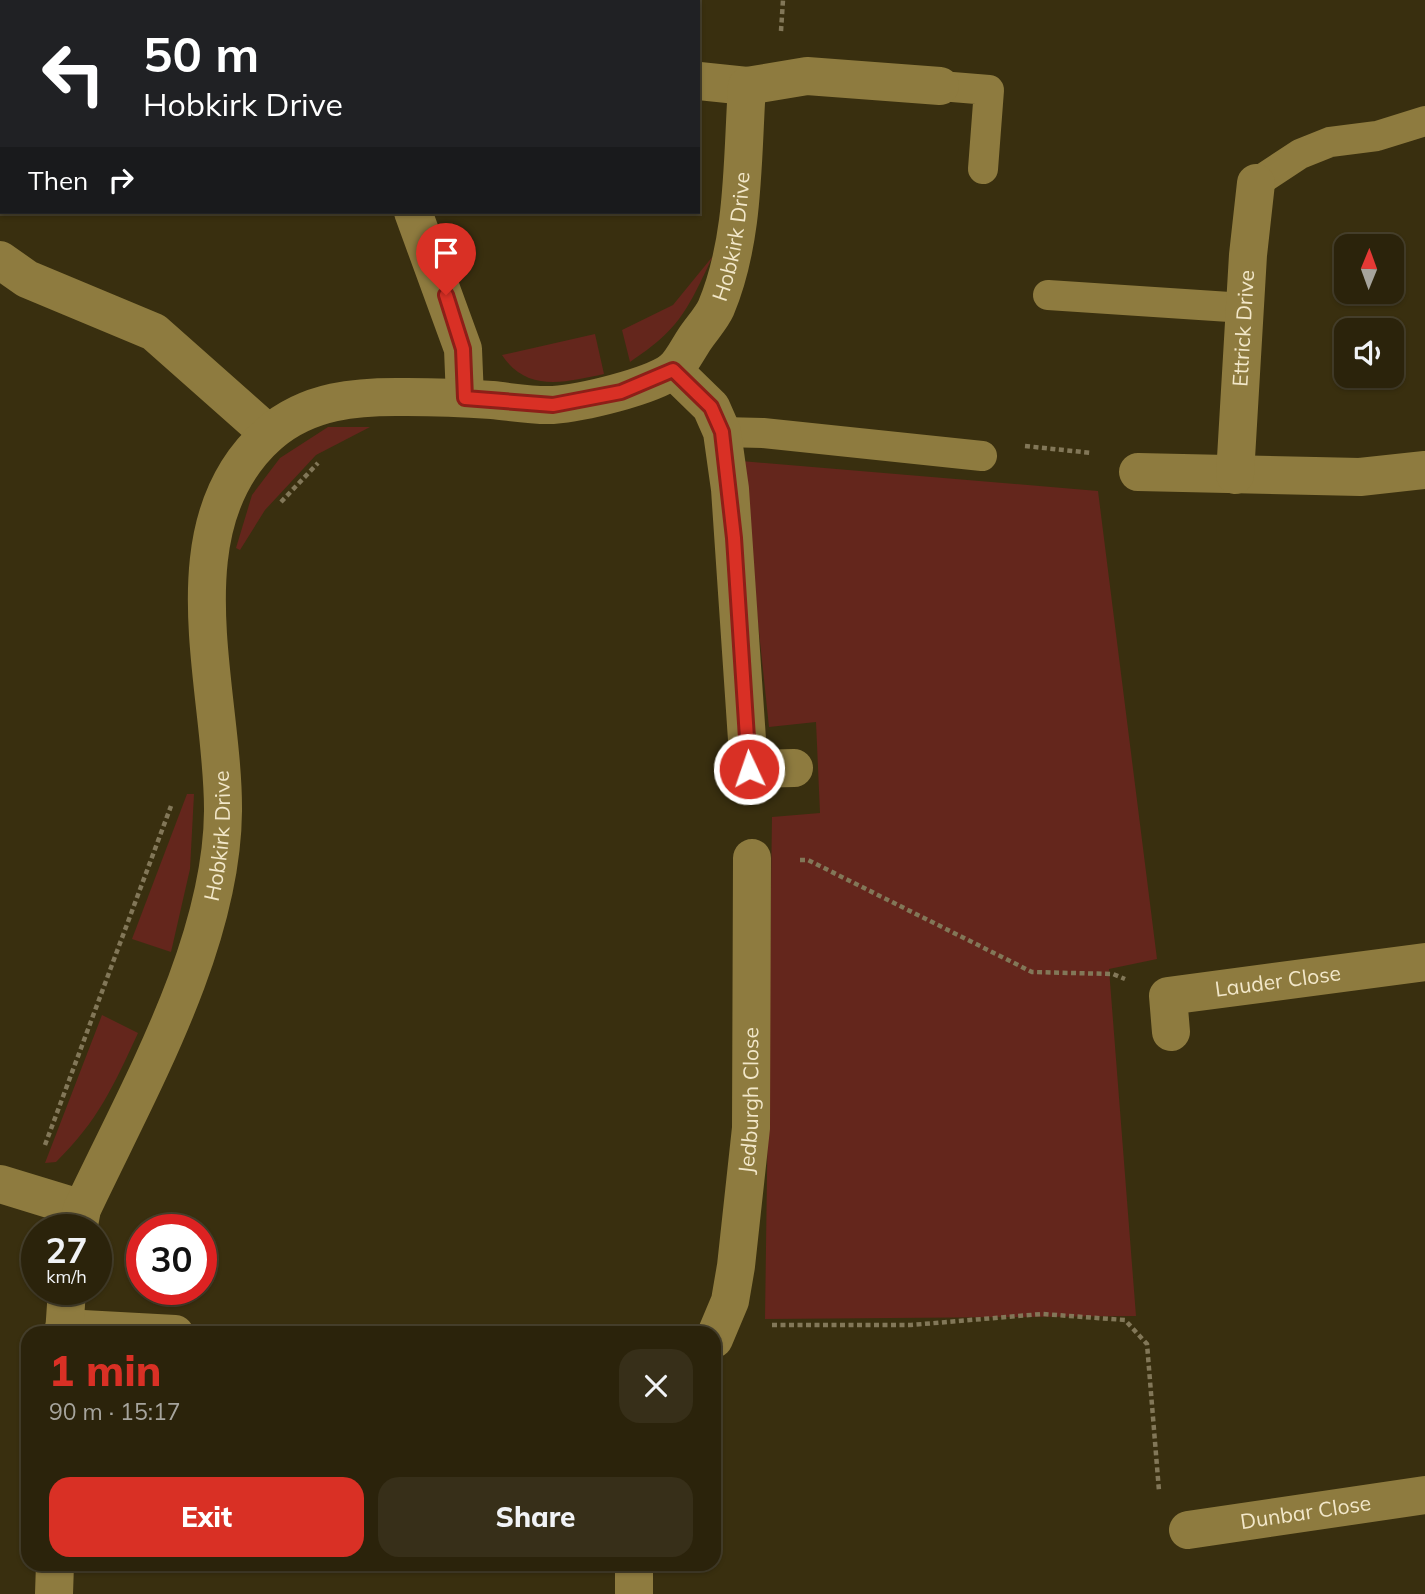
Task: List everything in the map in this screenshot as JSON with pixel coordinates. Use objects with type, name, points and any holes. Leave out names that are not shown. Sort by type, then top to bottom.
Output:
[{"type":"street","points":[[700,81],[747,86],[807,76],[940,86]]},
{"type":"street","name":"Hobkirk Drive","points":[[83,1214],[182,998],[203,933],[223,816],[205,599],[214,520],[240,468],[269,434],[310,407],[362,396],[465,398],[553,405],[621,392],[673,370],[715,309],[738,230],[747,86]]},
{"type":"street","name":"Ettrick Drive","points":[[1235,475],[1256,183]]},
{"type":"street","points":[[414,214],[446,295],[463,349],[465,398]]},
{"type":"street","points":[[0,260],[27,279],[154,332],[269,434]]},
{"type":"street","points":[[673,370],[711,407],[722,432],[732,516],[749,769],[794,768]]},
{"type":"street","points":[[1138,472],[1360,477],[1425,470]]},
{"type":"street","name":"Jedburgh Close","points":[[720,1326],[736,1266],[751,1128],[752,858]]},
{"type":"street","name":"Lauder Close","points":[[1170,1014],[1425,962]]},
{"type":"street","points":[[14,1188],[68,1214]]},
{"type":"street","points":[[64,1326],[67,1305]]},
{"type":"street","name":"Dunbar Close","points":[[1188,1530],[1425,1495]]},
{"type":"street","points":[[54,1594],[55,1571]]},
{"type":"street","points":[[634,1571],[634,1594]]},
{"type":"lane","points":[[940,86],[989,90],[983,169]]},
{"type":"lane","points":[[1256,183],[1300,153],[1331,142],[1377,136],[1425,121]]},
{"type":"lane","points":[[1048,295],[1245,308]]},
{"type":"lane","points":[[722,432],[763,433],[982,456]]},
{"type":"path","points":[[982,456],[1004,444],[1084,450],[1138,472]]},
{"type":"path","points":[[277,506],[319,461]]},
{"type":"path","points":[[14,1188],[174,796]]},
{"type":"path","points":[[752,858],[808,860],[1032,972],[1113,974],[1170,1014]]},
{"type":"path","points":[[721,1332],[911,1325],[1042,1314],[1125,1320],[1147,1344],[1162,1522],[1188,1530]]},
{"type":"shaded area","points":[[713,256],[689,304],[672,328],[630,362],[622,330],[673,305]]},
{"type":"shaded area","points":[[595,334],[604,374],[562,382],[535,380],[512,367],[502,355]]},
{"type":"shaded area","points":[[328,427],[370,427],[316,455],[265,510],[240,550],[236,548],[252,495],[280,458]]},
{"type":"shaded area","points":[[741,461],[1098,491],[1157,959],[1109,969],[1136,1316],[765,1319],[772,817],[820,813],[816,722],[769,727]]},
{"type":"shaded area","points":[[187,794],[194,794],[190,869],[171,952],[132,939]]},
{"type":"shaded area","points":[[102,1015],[138,1033],[113,1086],[94,1117],[56,1162],[45,1163]]},
{"type":"route","points":[[446,295],[463,349],[465,398],[553,405],[621,392],[673,370],[711,407],[722,432],[730,489],[749,769]]}]
